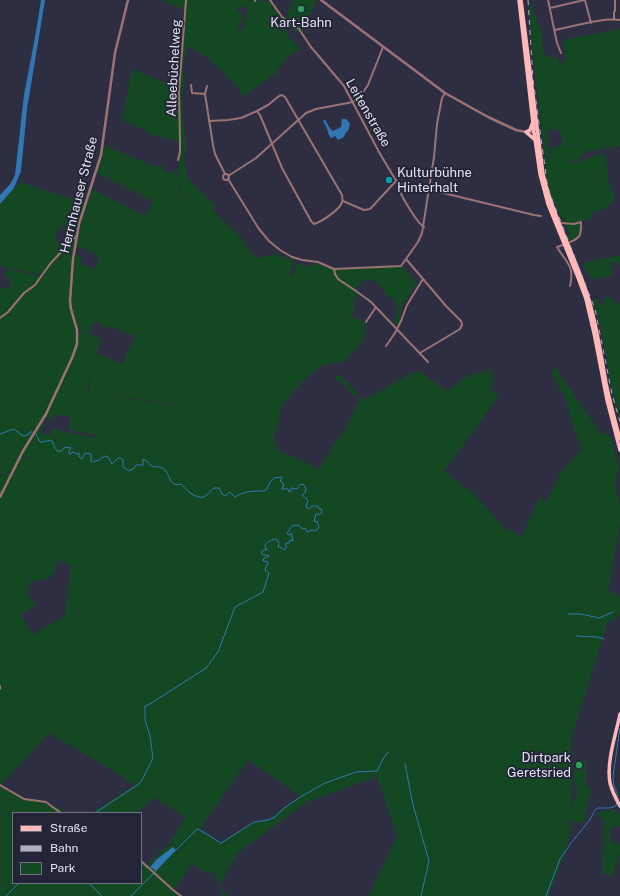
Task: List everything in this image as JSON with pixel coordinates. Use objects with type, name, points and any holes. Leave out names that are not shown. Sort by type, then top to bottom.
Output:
[{"type":"main road","points":[[520,0],[536,132],[548,196],[557,220],[561,225],[590,304],[597,332],[609,399],[620,439]]},
{"type":"main road","points":[[521,6],[539,167],[546,196],[586,299],[607,400],[620,450]]},
{"type":"main road","points":[[533,121],[531,128],[526,132],[535,140]]},
{"type":"main road","points":[[577,275],[573,282],[581,285]]},
{"type":"main road","points":[[618,803],[610,784],[609,767],[620,714]]},
{"type":"street","name":"Herrnhauser Straße","points":[[0,497],[23,451],[42,420],[76,350],[78,335],[70,301],[72,270],[77,236],[79,224],[101,155],[115,53],[128,0]]},
{"type":"street","name":"Alleebüchelweg","points":[[178,160],[180,152],[179,86],[186,0]]},
{"type":"street","name":"Leitenstraße","points":[[270,0],[282,17],[299,29],[311,47],[344,86],[396,181],[400,184],[429,189],[541,216]]},
{"type":"street","points":[[321,0],[445,94],[516,130],[536,132]]},
{"type":"street","points":[[548,0],[557,43],[562,54]]},
{"type":"street","points":[[550,8],[585,0],[591,23]]},
{"type":"street","points":[[614,19],[615,0]]},
{"type":"street","points":[[555,30],[614,19],[620,20]]},
{"type":"street","points":[[228,176],[256,158],[306,113],[311,110],[353,102],[361,96],[368,85],[383,47]]},
{"type":"street","points":[[191,85],[192,94],[205,94]]},
{"type":"street","points":[[207,86],[205,94],[215,154],[225,174],[228,176]]},
{"type":"street","points":[[228,176],[228,179],[259,229],[272,244],[288,255],[302,260],[318,262],[334,269],[401,266],[418,242],[424,227],[437,124],[442,98],[445,94]]},
{"type":"street","points":[[209,121],[241,118],[257,112],[282,95],[285,97],[342,195],[341,204],[318,223],[314,224],[311,221],[282,168],[260,115],[257,112]]},
{"type":"street","points":[[225,174],[223,178],[225,180],[228,179]]},
{"type":"street","points":[[342,201],[364,210],[370,209],[396,181]]},
{"type":"street","points":[[400,184],[399,188],[408,206],[421,227],[424,227]]},
{"type":"street","points":[[561,225],[581,222],[580,235],[576,240],[570,242]]},
{"type":"street","points":[[0,318],[8,312],[24,293],[35,285],[50,264],[77,236]]},
{"type":"street","points":[[563,245],[557,247],[571,269],[573,282],[570,286]]},
{"type":"street","points":[[406,259],[446,306],[461,321],[462,325],[460,329],[420,353]]},
{"type":"street","points":[[334,269],[338,278],[376,307],[428,362]]},
{"type":"street","points":[[386,346],[402,321],[407,305],[423,279]]},
{"type":"street","points":[[366,322],[376,307]]},
{"type":"street","points":[[0,785],[24,799],[46,802],[60,812]]},
{"type":"street","points":[[142,862],[181,896]]},
{"type":"green space","points":[[161,0],[186,0],[185,10]]},
{"type":"green space","points":[[187,0],[248,0],[253,0],[257,3],[256,1],[261,0],[263,3],[268,0],[279,15],[297,27],[303,36],[298,31],[296,32],[290,27],[285,31],[301,49],[285,59],[285,62],[277,69],[278,73],[275,75],[274,74],[244,96],[229,78],[227,79],[221,69],[213,64],[213,62],[189,46],[186,48],[183,67],[185,75],[182,98],[186,151],[183,157],[186,175],[216,206],[214,212],[239,235],[254,257],[257,258],[278,254],[294,261],[289,274],[292,276],[298,263],[310,267],[311,265],[315,265],[315,262],[330,268],[401,266],[417,283],[403,304],[399,322],[396,325],[394,322],[397,310],[393,299],[384,294],[385,292],[378,283],[368,279],[360,282],[355,290],[358,293],[353,304],[355,307],[350,316],[365,322],[365,334],[363,340],[357,349],[344,361],[324,365],[318,368],[303,381],[284,402],[281,409],[278,427],[273,438],[279,451],[320,469],[347,426],[357,404],[359,403],[359,398],[365,399],[412,373],[419,371],[447,391],[469,375],[493,369],[489,374],[494,374],[491,391],[499,396],[444,472],[472,492],[505,528],[522,536],[539,498],[547,501],[561,472],[582,449],[574,429],[565,398],[551,373],[555,367],[600,432],[611,437],[619,469],[615,486],[620,507],[620,522],[608,590],[620,597],[620,611],[614,621],[608,621],[571,739],[572,788],[570,814],[575,795],[589,797],[584,823],[570,820],[571,831],[563,859],[548,896],[369,896],[397,835],[376,774],[374,778],[307,802],[238,853],[221,882],[222,891],[229,896],[222,896],[216,875],[210,871],[208,874],[192,864],[176,887],[172,889],[179,896],[0,896],[0,786],[0,499],[20,458],[35,459],[25,457],[22,454],[41,423],[44,424],[40,433],[50,435],[54,427],[58,430],[94,438],[95,435],[69,430],[71,417],[55,414],[52,420],[47,417],[45,423],[43,421],[73,359],[77,347],[85,357],[90,371],[87,388],[88,393],[182,405],[89,392],[91,371],[85,356],[78,345],[78,333],[84,332],[98,337],[98,339],[101,340],[96,353],[122,364],[135,336],[109,326],[106,329],[96,322],[94,323],[90,333],[77,328],[71,301],[75,254],[77,254],[82,260],[80,264],[95,269],[99,256],[76,246],[92,189],[145,216],[153,201],[97,173],[104,145],[153,166],[163,166],[164,167],[162,170],[166,172],[177,172],[179,189],[181,196],[200,215],[221,231],[185,199],[179,185],[178,168],[181,140],[179,90]],"holes":[[[248,0],[248,8],[246,16],[242,31],[237,26],[244,19],[241,13],[236,10],[240,5],[247,10]],[[278,15],[285,21],[279,28],[282,31],[281,33],[270,20],[272,21]],[[58,560],[71,565],[65,616],[32,635],[21,614],[36,605],[27,593],[31,580],[37,581],[50,577],[57,566]],[[49,733],[133,784],[133,786],[94,812],[139,812],[153,797],[185,817],[170,843],[147,865],[171,888],[142,863],[142,884],[12,884],[12,812],[66,812],[57,806],[54,808],[45,802],[24,800],[0,786]],[[248,760],[300,796],[270,819],[253,822],[220,842],[200,829]],[[173,847],[172,852],[166,861],[150,866]]]},
{"type":"green space","name":"Kart-Bahn","points":[[294,0],[317,0],[302,32],[297,25],[285,18]]},
{"type":"green space","points":[[530,3],[541,30],[544,54],[552,59],[553,57],[557,57],[560,65],[566,60],[563,40],[620,29],[620,146],[583,152],[584,155],[580,156],[581,159],[575,161],[572,159],[571,160],[571,162],[577,162],[603,153],[608,166],[607,179],[615,196],[611,204],[602,210],[590,213],[590,219],[572,223],[564,221],[560,216],[552,197],[547,180],[532,49]],"holes":[[[553,129],[561,131],[562,146],[550,148],[551,158],[549,159],[547,131]]]},
{"type":"green space","points":[[132,69],[178,88],[180,141],[178,142],[169,138],[168,140],[157,135],[154,136],[145,130],[122,120]]},
{"type":"green space","points":[[19,182],[85,203],[77,229],[42,216],[74,229],[73,233],[59,227],[54,241],[67,246],[41,275],[0,266],[0,204]]},
{"type":"green space","points":[[564,224],[579,224],[579,234],[570,241],[568,231]]},
{"type":"green space","points":[[74,240],[69,300],[77,340],[72,357],[43,418],[12,470],[0,475],[0,319],[10,312],[26,293],[41,279],[49,267]]},
{"type":"green space","points":[[620,256],[620,267],[617,263],[613,262],[611,267],[612,274],[610,277],[593,279],[583,267],[584,263]]},
{"type":"green space","points":[[7,269],[40,277],[35,284],[24,293],[0,318],[0,287],[7,289],[9,288],[11,280],[5,277]]},
{"type":"green space","points":[[608,296],[617,303],[620,303],[620,419],[615,404],[601,328],[592,298],[598,300],[600,305],[605,305],[605,298]]},
{"type":"green space","points":[[340,374],[356,392],[357,394],[355,397],[343,384],[334,378]]},
{"type":"green space","points":[[11,473],[0,495],[0,476]]},
{"type":"green space","points":[[585,760],[585,787],[592,789],[591,797],[576,794],[577,786],[574,785],[574,761]]},
{"type":"green space","points":[[604,810],[614,810],[620,815],[620,826],[616,827],[614,825],[611,829],[609,838],[614,843],[620,845],[620,852],[612,877],[601,872],[603,868],[602,853],[604,850],[604,820],[598,816],[598,814]]},
{"type":"water","points":[[41,0],[45,0],[27,109],[21,171],[14,188],[0,204],[0,195],[11,183],[15,175],[24,95]]},
{"type":"water","points":[[342,119],[346,119],[350,124],[348,131],[344,137],[338,140],[335,136],[331,138],[323,120],[325,120],[333,131],[341,127]]},
{"type":"water","points":[[173,847],[176,850],[156,871],[150,867],[157,859]]},
{"type":"waterway","points":[[0,434],[14,429],[23,436],[32,432]]},
{"type":"waterway","points":[[36,434],[40,442],[49,440],[52,441],[57,451],[62,451],[65,447],[71,448],[69,454],[74,452],[76,454],[79,453],[79,457],[82,459],[85,453],[91,454],[92,462],[105,456],[108,457],[112,464],[118,458],[121,458],[123,460],[123,467],[129,471],[136,465],[143,465],[143,459],[154,467],[164,469],[173,483],[176,485],[181,484],[191,494],[197,497],[204,497],[214,488],[219,488],[225,496],[230,492],[235,497],[245,492],[264,491],[274,478],[281,477],[282,478],[280,481],[284,484],[282,489],[288,489],[289,492],[291,491],[291,488],[297,489],[301,484],[304,485],[306,489],[302,495],[308,500],[306,507],[309,509],[312,506],[318,506],[322,512],[320,514],[316,514],[314,521],[317,521],[319,527],[316,531],[312,530],[307,532],[305,528],[303,529],[298,525],[292,526],[287,534],[289,535],[291,533],[293,541],[290,540],[289,543],[286,543],[286,548],[284,550],[278,547],[279,543],[276,539],[266,544],[265,546],[267,550],[263,550],[261,553],[269,556],[264,558],[263,561],[268,562],[265,570],[269,573],[263,592],[235,607],[218,652],[206,668],[145,706],[145,720],[150,736],[153,758],[139,784],[97,812]]},
{"type":"waterway","points":[[568,614],[581,614],[599,618],[613,612]]},
{"type":"waterway","points":[[576,636],[597,637],[604,639]]},
{"type":"waterway","points":[[618,799],[613,776],[620,728]]},
{"type":"waterway","points":[[176,850],[197,829],[221,843],[254,822],[268,820],[275,817],[284,808],[325,783],[356,772],[377,771],[388,752]]},
{"type":"waterway","points":[[405,764],[413,805],[429,861],[421,896]]},
{"type":"waterway","points":[[546,896],[560,859],[589,821],[595,810],[598,808],[609,808],[616,806],[617,802]]},
{"type":"waterway","points":[[131,896],[156,871]]},
{"type":"waterway","points":[[6,896],[18,884]]},
{"type":"waterway","points":[[90,884],[102,896]]},
{"type":"railway","points":[[528,0],[533,79],[547,182],[550,194],[595,309],[612,394],[620,422]]},
{"type":"place","name":"Kart-Bahn","points":[[301,9]]},
{"type":"place","name":"Kulturbühne Hinterhalt","points":[[389,180]]},
{"type":"place","name":"Dirtpark Geretsried","points":[[579,765]]}]
